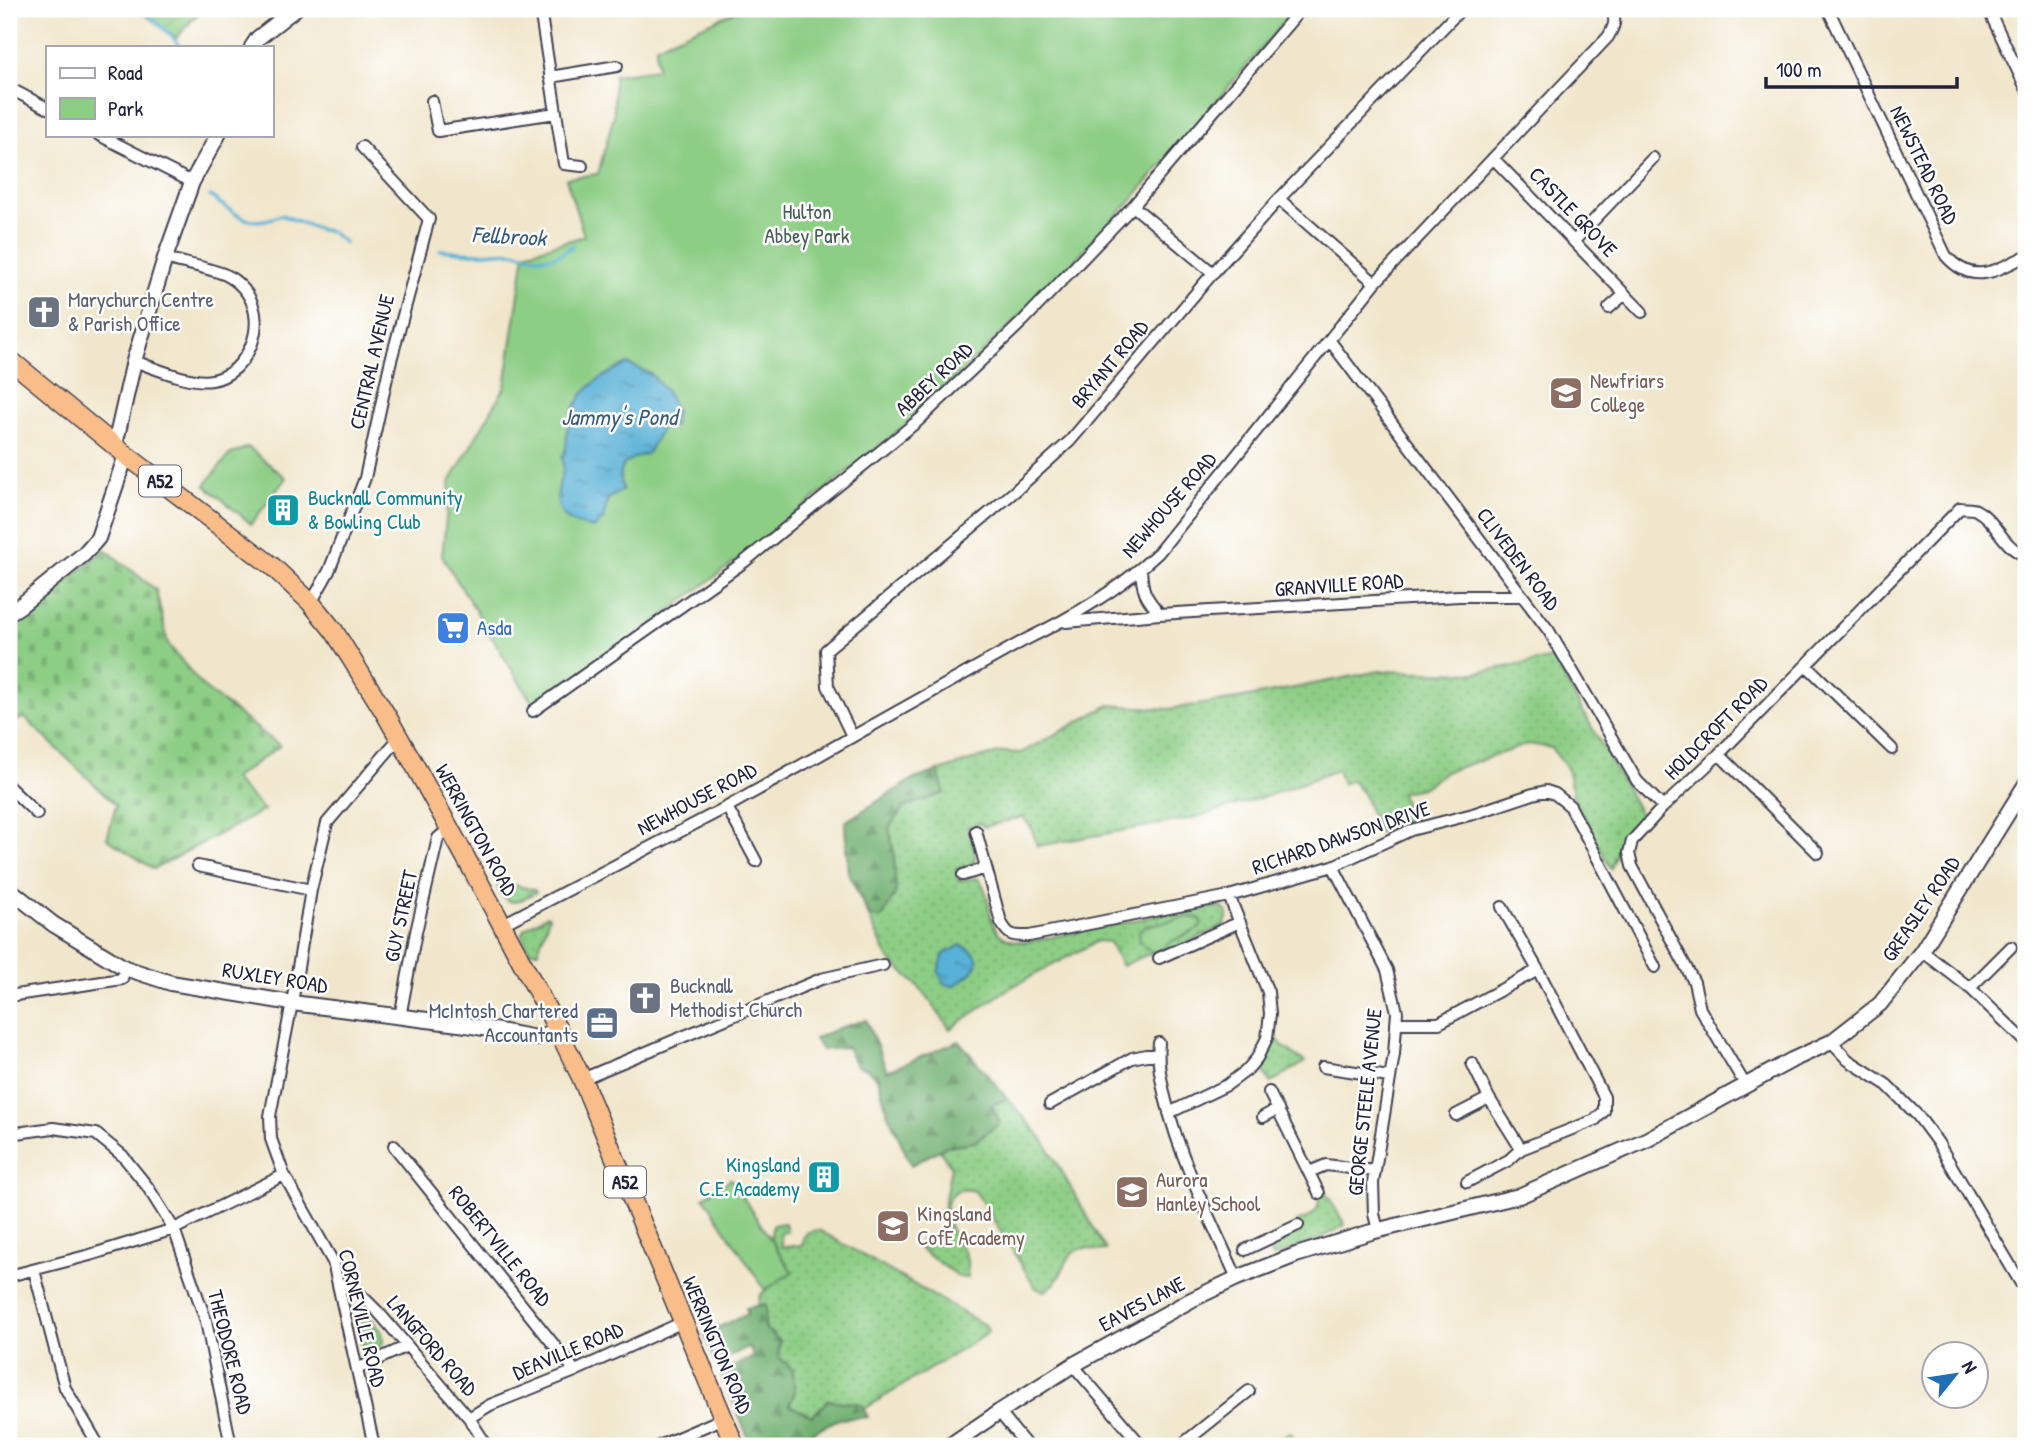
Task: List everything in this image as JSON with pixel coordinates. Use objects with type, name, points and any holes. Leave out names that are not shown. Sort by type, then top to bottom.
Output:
[{"type":"highway","name":"WERRINGTON ROAD","points":[[9,359],[120,450],[272,566],[312,603],[351,656],[449,829],[582,1079],[736,1446]]},
{"type":"street","points":[[253,46],[258,38],[295,9]]},
{"type":"street","points":[[540,9],[564,164],[582,166]]},
{"type":"street","name":"ABBEY ROAD","points":[[533,712],[744,562],[919,421],[1024,320],[1133,206],[1301,9]]},
{"type":"street","name":"BRYANT ROAD","points":[[852,736],[828,685],[826,650],[1014,492],[1070,441],[1279,199],[1461,9]]},
{"type":"street","name":"NEWHOUSE ROAD","points":[[501,925],[727,807],[1023,641],[1061,623],[1110,593],[1142,568],[1158,552],[1376,283],[1608,37],[1614,26],[1615,16],[1611,9]]},
{"type":"street","name":"NEWSTEAD ROAD","points":[[1828,9],[1946,256],[1966,273],[1997,271],[2026,256]]},
{"type":"street","points":[[1988,9],[2026,88]]},
{"type":"street","points":[[550,77],[617,66]]},
{"type":"street","points":[[9,89],[46,108]]},
{"type":"street","points":[[432,101],[438,131],[556,113]]},
{"type":"street","points":[[101,136],[192,182]]},
{"type":"street","points":[[9,613],[84,554],[98,538],[120,450],[134,361],[165,258],[192,182],[217,136]]},
{"type":"street","name":"CENTRAL AVENUE","points":[[312,603],[329,571],[365,478],[390,364],[429,219],[362,147]]},
{"type":"street","name":"CASTLE GROVE","points":[[1493,158],[1642,312]]},
{"type":"street","points":[[1575,240],[1653,158]]},
{"type":"street","points":[[1279,199],[1376,283]]},
{"type":"street","points":[[1133,206],[1213,273]]},
{"type":"street","points":[[134,361],[191,379],[212,380],[230,373],[245,359],[253,345],[257,327],[253,306],[244,290],[227,275],[165,258]]},
{"type":"street","points":[[1609,309],[1625,294]]},
{"type":"street","name":"CLIVEDEN ROAD","points":[[1330,341],[1549,631],[1637,781],[1663,807]]},
{"type":"street","name":"HOLDCROFT ROAD","points":[[1746,1086],[1700,1009],[1695,982],[1632,866],[1629,853],[1632,841],[1959,508],[1975,509],[1992,522],[2004,541],[2026,556]]},
{"type":"street","points":[[1142,568],[1142,587],[1148,600],[1160,614]]},
{"type":"street","name":"GRANVILLE ROAD","points":[[1061,623],[1160,614],[1459,596],[1521,596]]},
{"type":"street","points":[[1806,665],[1892,749]]},
{"type":"street","name":"CORNEVILLE ROAD","points":[[374,1446],[332,1258],[284,1175],[271,1139],[270,1116],[311,890],[327,823],[399,738]]},
{"type":"street","points":[[1719,754],[1818,853]]},
{"type":"street","name":"GREASLEY ROAD","points":[[1746,1086],[1832,1042],[1880,1004],[1922,951],[2026,784]]},
{"type":"street","name":"RICHARD DAWSON DRIVE","points":[[976,831],[1001,922],[1006,931],[1014,936],[1029,936],[1229,896],[1333,866],[1411,830],[1546,791],[1555,794],[1570,806],[1655,967]]},
{"type":"street","points":[[10,792],[37,814]]},
{"type":"street","points":[[727,807],[757,860]]},
{"type":"street","name":"GUY STREET","points":[[400,1017],[438,838],[449,829]]},
{"type":"street","points":[[198,866],[311,890]]},
{"type":"street","name":"GEORGE STEELE AVENUE","points":[[1333,866],[1387,970],[1397,1012],[1394,1054],[1375,1171],[1374,1231]]},
{"type":"street","points":[[963,874],[986,869]]},
{"type":"street","name":"RUXLEY ROAD","points":[[9,889],[53,924],[125,968],[171,983],[292,1003],[467,1025],[536,1038],[558,1030]]},
{"type":"street","points":[[1169,1113],[1227,1085],[1247,1070],[1257,1058],[1267,1038],[1270,1014],[1268,992],[1229,896]]},
{"type":"street","points":[[1467,1182],[1509,1160],[1521,1149],[1595,1120],[1604,1111],[1604,1097],[1502,907]]},
{"type":"street","points":[[1159,958],[1240,922]]},
{"type":"street","points":[[1970,988],[2011,947]]},
{"type":"street","points":[[1922,951],[1970,988],[2026,1042]]},
{"type":"street","points":[[582,1079],[821,979],[883,965]]},
{"type":"street","points":[[9,996],[122,979],[125,968]]},
{"type":"street","points":[[1396,1023],[1439,1023],[1538,970]]},
{"type":"street","points":[[1832,1042],[1848,1060],[1887,1085],[1918,1116],[1938,1143],[2026,1292]]},
{"type":"street","points":[[1050,1104],[1132,1058],[1158,1049],[1169,1113],[1177,1139],[1197,1191],[1237,1278]]},
{"type":"street","points":[[1472,1063],[1489,1098],[1521,1149]]},
{"type":"street","points":[[1323,1067],[1389,1077]]},
{"type":"street","name":"EAVES LANE","points":[[949,1446],[1073,1365],[1191,1300],[1237,1278],[1296,1255],[1374,1231],[1519,1196],[1627,1149],[1746,1086]]},
{"type":"street","points":[[1269,1092],[1319,1193]]},
{"type":"street","points":[[1457,1115],[1489,1098]]},
{"type":"street","points":[[1263,1117],[1278,1109]]},
{"type":"street","name":"THEODORE ROAD","points":[[9,1134],[53,1128],[96,1134],[122,1156],[139,1176],[174,1229],[206,1321],[231,1446]]},
{"type":"street","name":"ROBERTVILLE ROAD","points":[[394,1146],[575,1371]]},
{"type":"street","points":[[1309,1172],[1326,1165],[1375,1171]]},
{"type":"street","points":[[9,1276],[174,1229],[284,1175]]},
{"type":"street","points":[[1245,1250],[1298,1225]]},
{"type":"street","points":[[1260,1244],[1268,1266]]},
{"type":"street","points":[[34,1270],[65,1388],[99,1446]]},
{"type":"street","name":"LANGFORD ROAD","points":[[338,1284],[361,1294],[469,1418],[487,1446]]},
{"type":"street","name":"DEAVILLE ROAD","points":[[469,1418],[490,1405],[575,1371],[683,1322]]},
{"type":"street","points":[[357,1369],[407,1346]]},
{"type":"street","points":[[1073,1365],[1142,1446]]},
{"type":"street","points":[[1180,1446],[1249,1391]]},
{"type":"street","points":[[999,1412],[1027,1446]]},
{"type":"street","points":[[659,1446],[724,1418]]},
{"type":"green space","points":[[137,9],[202,9],[177,38]]},
{"type":"green space","name":"Hulton Abbey Park","points":[[741,9],[1295,9],[1130,202],[1021,315],[915,417],[743,556],[646,628],[533,704],[442,556],[450,482],[505,387],[525,253],[584,236],[566,178],[598,174],[614,115],[614,75],[657,69],[656,46]]},
{"type":"green space","points":[[248,447],[286,478],[251,524],[205,485],[229,455]]},
{"type":"green space","points":[[105,549],[156,590],[168,644],[203,687],[280,746],[233,779],[264,810],[154,869],[107,839],[116,805],[24,717],[9,725],[9,630]]},
{"type":"green space","points":[[1553,658],[1641,815],[1621,837],[1611,869],[1574,799],[1567,768],[1551,748],[1529,744],[1445,772],[1422,788],[1401,792],[1409,821],[1378,833],[1363,793],[1351,780],[1342,784],[1337,770],[1273,794],[1193,818],[1037,846],[1032,829],[1023,817],[984,827],[980,823],[968,827],[975,860],[969,866],[956,869],[958,881],[977,878],[987,896],[995,927],[1001,935],[1011,940],[1027,942],[1170,913],[1215,907],[1223,908],[1228,913],[1225,925],[1161,955],[1146,955],[1122,966],[1109,942],[1097,941],[1008,989],[950,1029],[922,990],[888,958],[848,872],[845,822],[912,780],[1003,752],[1021,753],[1109,705],[1168,709],[1238,699],[1379,671],[1475,673]]},
{"type":"green space","points":[[938,771],[945,793],[904,807],[889,828],[894,853],[896,892],[882,918],[870,917],[848,872],[845,822],[912,780]]},
{"type":"green space","points":[[507,883],[536,892],[518,901],[509,901],[497,887]]},
{"type":"green space","points":[[547,915],[549,917],[538,951],[530,951],[522,936],[524,929]]},
{"type":"green space","points":[[1188,917],[1199,918],[1202,923],[1200,928],[1170,942],[1160,950],[1152,952],[1140,942],[1139,931],[1145,926]]},
{"type":"green space","points":[[866,1020],[887,1071],[959,1041],[1007,1098],[992,1105],[1000,1123],[974,1142],[947,1146],[911,1165],[888,1114],[878,1079],[867,1069],[856,1066],[847,1047],[822,1050],[814,1039]]},
{"type":"green space","points":[[1275,1036],[1283,1046],[1305,1062],[1270,1083],[1261,1066]]},
{"type":"green space","points":[[1007,1098],[1043,1139],[1106,1250],[1077,1250],[1067,1260],[1056,1281],[1044,1291],[1036,1288],[975,1191],[958,1191],[949,1199],[947,1205],[950,1228],[966,1256],[968,1278],[959,1277],[919,1248],[921,1240],[934,1242],[936,1233],[939,1233],[951,1166],[939,1150],[947,1146],[974,1142],[999,1123],[992,1105]]},
{"type":"green space","points":[[731,1179],[792,1272],[765,1290],[704,1197]]},
{"type":"green space","points":[[1326,1193],[1345,1225],[1318,1240],[1273,1257],[1271,1246],[1301,1229],[1297,1222],[1316,1211],[1318,1198]]},
{"type":"green space","points":[[785,1223],[787,1232],[780,1233],[782,1247],[803,1245],[803,1238],[808,1232],[819,1230],[986,1326],[988,1331],[864,1409],[861,1404],[828,1400],[812,1416],[788,1405],[778,1356],[780,1341],[764,1328],[758,1306],[760,1296],[765,1290],[792,1272],[770,1238],[773,1225]]},
{"type":"green space","points":[[766,1304],[765,1328],[780,1341],[778,1356],[793,1370],[795,1392],[789,1405],[812,1416],[828,1400],[861,1404],[868,1417],[839,1419],[783,1446],[752,1446],[720,1373],[754,1357],[749,1347],[715,1363],[703,1334],[748,1314],[746,1308]]},
{"type":"green space","points":[[360,1306],[382,1332],[383,1343],[379,1348],[370,1350],[362,1344],[355,1312]]},
{"type":"green space","points":[[1290,1432],[1299,1446],[1264,1446]]},
{"type":"water","name":"Jammy's Pond","points":[[628,364],[650,373],[666,391],[676,410],[674,426],[664,424],[648,453],[633,458],[624,465],[620,475],[623,490],[608,499],[603,520],[594,528],[578,524],[561,513],[557,499],[563,470],[562,457],[571,418],[575,406],[588,388],[605,375]]},
{"type":"water","points":[[961,945],[976,955],[976,966],[967,977],[953,986],[944,984],[938,972],[944,954]]},
{"type":"waterway","name":"Fellbrook","points":[[142,9],[179,46]]},
{"type":"waterway","name":"Fellbrook","points":[[210,196],[243,218],[260,221],[281,215],[330,231],[345,243]]},
{"type":"waterway","name":"Fellbrook","points":[[440,250],[508,252],[544,258],[558,255],[573,245]]},
{"type":"place","name":"Marychurch Centre & Parish Office","points":[[44,312]]},
{"type":"place","name":"Newfriars College","points":[[1566,393]]},
{"type":"place","name":"Bucknall Community & Bowling Club","points":[[283,510]]},
{"type":"place","name":"Asda","points":[[453,628]]},
{"type":"place","name":"Bucknall Methodist Church","points":[[645,998]]},
{"type":"place","name":"McIntosh Chartered Accountants","points":[[602,1023]]},
{"type":"place","name":"Kingsland C.E. Academy","points":[[824,1177]]},
{"type":"place","name":"Aurora Hanley School","points":[[1132,1192]]},
{"type":"place","name":"Kingsland CofE Academy","points":[[893,1226]]}]
